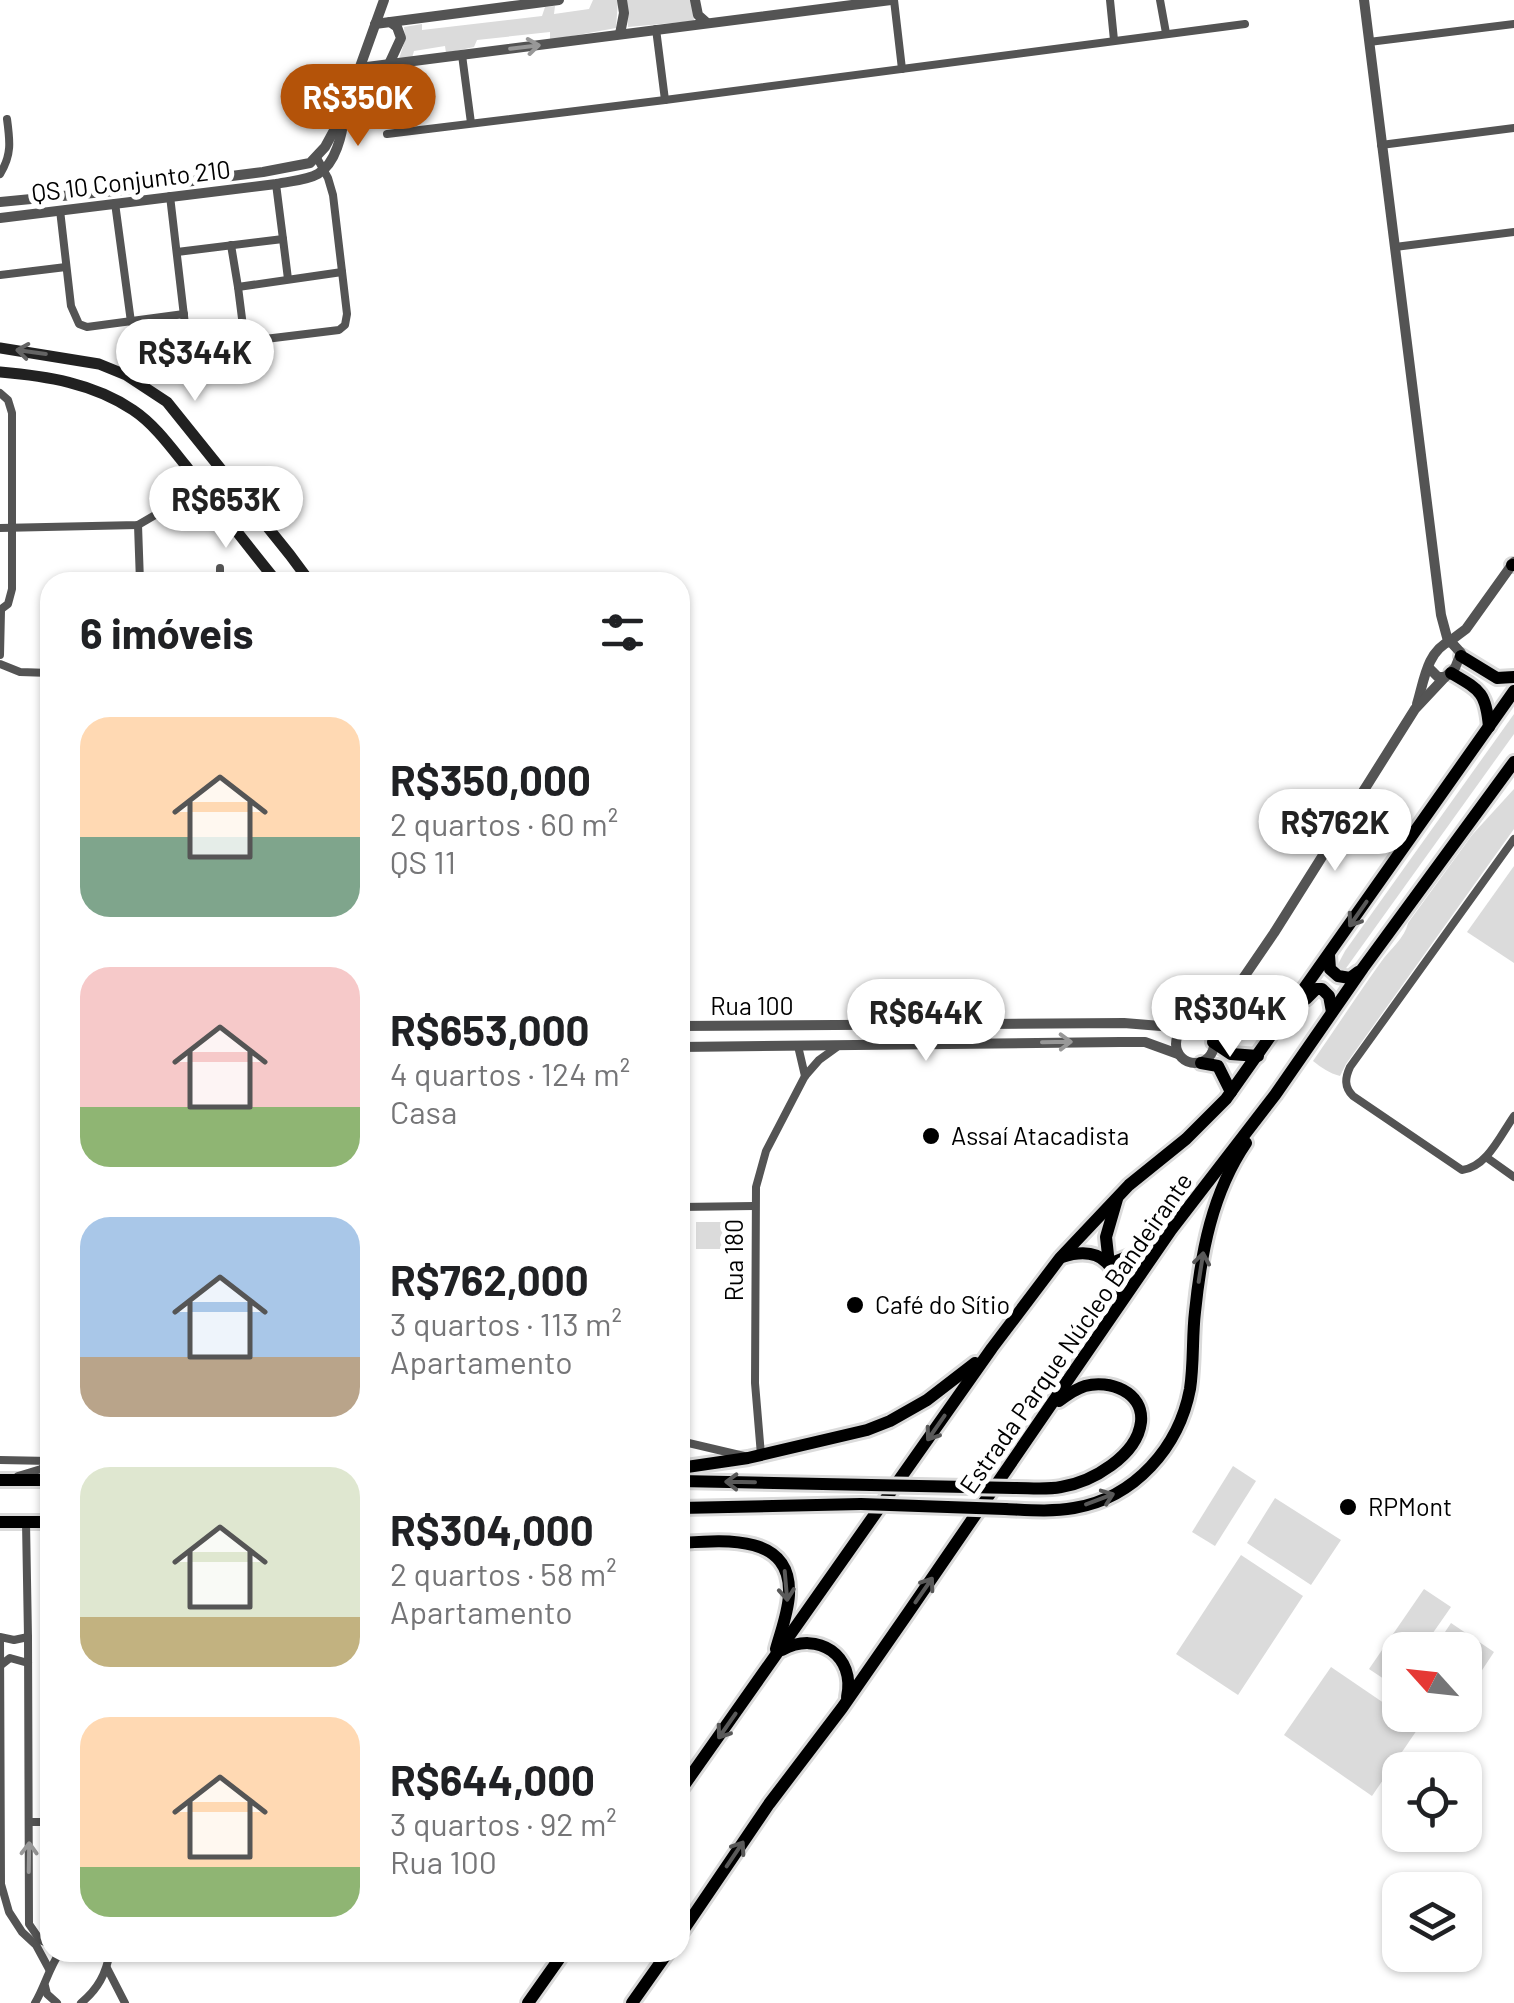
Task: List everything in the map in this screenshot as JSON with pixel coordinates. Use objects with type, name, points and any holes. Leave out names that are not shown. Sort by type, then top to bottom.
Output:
[{"type":"highway","points":[[1460,654],[1496,678],[1514,677]]},
{"type":"highway","points":[[1448,675],[1483,696],[1489,727]]},
{"type":"highway","name":"Estrada Parque Núcleo Bandeirante","points":[[690,1778],[992,1348],[1060,1258],[1118,1196],[1186,1139],[1229,1096],[1514,691]]},
{"type":"highway","name":"Estrada Parque Núcleo Bandeirante","points":[[690,1920],[769,1804],[842,1708],[1171,1230],[1275,1095],[1514,762]]},
{"type":"highway","points":[[1488,799],[1514,784]]},
{"type":"highway","points":[[1329,955],[1330,969],[1338,976],[1350,978],[1363,968]]},
{"type":"highway","points":[[1200,1062],[1218,1066],[1229,1096],[1237,1093],[1312,992],[1319,988],[1328,993],[1332,1012]]},
{"type":"highway","points":[[1209,1035],[1231,1054],[1258,1056]]},
{"type":"highway","points":[[690,1508],[861,1504],[1046,1511],[1095,1503],[1139,1479],[1168,1446],[1184,1413],[1190,1390],[1196,1298],[1210,1218],[1233,1167],[1275,1095]]},
{"type":"highway","points":[[1118,1196],[1106,1237],[1110,1264],[1120,1288],[1118,1309]]},
{"type":"highway","points":[[1060,1258],[1088,1254],[1110,1264],[1171,1230]]},
{"type":"highway","points":[[690,1466],[843,1437],[890,1422],[927,1400],[992,1348]]},
{"type":"highway","points":[[690,1482],[1063,1487],[1094,1476],[1118,1458],[1141,1424],[1134,1398],[1116,1386],[1084,1386],[1052,1406]]},
{"type":"highway","points":[[0,1480],[40,1480]]},
{"type":"highway","points":[[0,1522],[40,1522]]},
{"type":"highway","points":[[690,1542],[748,1544],[778,1556],[786,1570],[789,1594],[776,1656]]},
{"type":"highway","points":[[776,1656],[791,1645],[805,1642],[832,1651],[846,1668],[849,1682],[842,1708]]},
{"type":"highway","points":[[528,2003],[557,1962]]},
{"type":"highway","points":[[632,2003],[661,1962]]},
{"type":"main road","points":[[0,348],[100,364],[126,375],[167,402],[303,572]]},
{"type":"main road","points":[[0,372],[52,377],[77,384],[118,401],[150,424],[268,571]]},
{"type":"main road","points":[[276,572],[290,554]]},
{"type":"street","points":[[170,196],[186,333],[194,346],[342,328],[347,320],[332,189],[317,158],[342,114],[384,0]]},
{"type":"street","points":[[375,24],[558,0]]},
{"type":"street","points":[[620,34],[622,0]]},
{"type":"street","points":[[695,0],[698,15],[706,23]]},
{"type":"street","points":[[358,68],[893,0],[902,69]]},
{"type":"street","points":[[1110,0],[1114,40]]},
{"type":"street","points":[[1160,0],[1166,33]]},
{"type":"street","points":[[1364,0],[1441,615],[1449,641],[1460,654]]},
{"type":"street","points":[[389,64],[401,38],[390,22]]},
{"type":"street","points":[[387,134],[1245,24]]},
{"type":"street","points":[[1369,42],[1514,24]]},
{"type":"street","points":[[656,29],[665,100]]},
{"type":"street","points":[[462,55],[470,123]]},
{"type":"street","points":[[325,171],[342,134],[342,114]]},
{"type":"street","points":[[0,174],[11,146],[7,119]]},
{"type":"street","points":[[1382,144],[1514,128]]},
{"type":"street","name":"QS 10 Conjunto 210","points":[[0,202],[276,170],[302,166],[317,158]]},
{"type":"street","name":"QS 10 Conjunto 210","points":[[0,218],[276,184],[325,171]]},
{"type":"street","points":[[276,184],[288,279]]},
{"type":"street","points":[[115,203],[131,322]]},
{"type":"street","points":[[60,210],[71,306],[79,324],[184,314]]},
{"type":"street","points":[[1395,247],[1514,232]]},
{"type":"street","points":[[177,252],[283,239]]},
{"type":"street","points":[[231,245],[245,342]]},
{"type":"street","points":[[0,275],[66,268]]},
{"type":"street","points":[[238,287],[342,272]]},
{"type":"street","points":[[0,392],[8,400],[12,414],[12,595],[0,610],[0,655]]},
{"type":"street","points":[[0,528],[138,525],[200,485]]},
{"type":"street","points":[[138,525],[140,572]]},
{"type":"street","points":[[1434,655],[1466,629],[1513,564]]},
{"type":"street","points":[[1416,710],[1434,655],[1441,615]]},
{"type":"street","points":[[1209,1035],[1191,1026],[1185,1028],[1176,1043],[1178,1054],[1188,1062],[1200,1062],[1210,1055],[1209,1035],[1218,1015],[1416,710],[1448,675],[1460,654],[1466,629]]},
{"type":"street","points":[[0,664],[20,672],[40,673]]},
{"type":"street","points":[[1428,667],[1435,675],[1448,675]]},
{"type":"street","points":[[1514,838],[1345,1079],[1353,1096],[1455,1167],[1468,1170],[1486,1157],[1514,1116]]},
{"type":"street","points":[[970,1006],[970,1024]]},
{"type":"street","name":"Rua 100","points":[[690,1026],[1124,1023],[1185,1028]]},
{"type":"street","points":[[866,1045],[867,1025]]},
{"type":"street","name":"Rua 100","points":[[690,1047],[1120,1042],[1153,1044],[1178,1054]]},
{"type":"street","points":[[798,1046],[805,1076]]},
{"type":"street","name":"Rua 180","points":[[754,1456],[754,1206],[758,1172],[805,1076],[837,1046]]},
{"type":"street","points":[[1486,1157],[1514,1177]]},
{"type":"street","points":[[690,1207],[754,1206]]},
{"type":"street","points":[[690,1442],[754,1456]]},
{"type":"street","points":[[0,1460],[40,1461]]},
{"type":"street","points":[[0,1480],[40,1467]]},
{"type":"street","points":[[26,1522],[28,1924],[40,1940]]},
{"type":"street","points":[[28,1637],[0,1637],[1,1884],[8,1912],[40,1952]]},
{"type":"street","points":[[1,1666],[10,1658],[28,1663]]},
{"type":"street","points":[[30,1822],[40,1822]]},
{"type":"street","points":[[45,1962],[49,1969]]},
{"type":"street","points":[[54,1962],[46,1986],[47,1994],[56,2003]]},
{"type":"street","points":[[81,2003],[95,1990],[106,1962]]},
{"type":"street","points":[[110,1962],[125,2003]]},
{"type":"street","points":[[35,2003],[46,1986]]},
{"type":"shaded area","points":[[593,0],[618,0],[616,28],[550,40],[550,32],[477,40],[474,47],[446,53],[445,46],[414,51],[412,58],[399,59],[404,27],[422,24],[422,30],[542,16],[545,7],[555,6],[554,14],[589,9]]},
{"type":"shaded area","points":[[626,0],[692,0],[694,21],[628,27]]},
{"type":"shaded area","points":[[1514,714],[1514,734],[1340,972],[1336,968],[1345,951]]},
{"type":"shaded area","points":[[1514,789],[1514,829],[1340,1076],[1319,1066],[1313,1061],[1401,939],[1408,923],[1472,835]]},
{"type":"shaded area","points":[[1514,866],[1514,963],[1467,932]]},
{"type":"shaded area","points":[[696,1222],[734,1222],[734,1249],[696,1249]]},
{"type":"shaded area","points":[[1233,1466],[1256,1481],[1215,1546],[1192,1532]]},
{"type":"shaded area","points":[[1275,1498],[1341,1540],[1311,1585],[1247,1543]]},
{"type":"shaded area","points":[[1241,1555],[1303,1596],[1238,1695],[1176,1654]]},
{"type":"shaded area","points":[[1424,1589],[1451,1607],[1434,1632],[1394,1632]]},
{"type":"shaded area","points":[[1451,1623],[1464,1632],[1445,1632]]},
{"type":"shaded area","points":[[1482,1644],[1494,1652],[1482,1670]]},
{"type":"shaded area","points":[[1382,1650],[1382,1678],[1369,1669]]},
{"type":"shaded area","points":[[1331,1667],[1382,1702],[1382,1732],[1416,1732],[1402,1752],[1382,1752],[1382,1781],[1372,1796],[1284,1735]]},
{"type":"place","name":"Assaí Atacadista","points":[[931,1136]]},
{"type":"place","name":"Café do Sítio","points":[[855,1305]]},
{"type":"place","name":"RPMont","points":[[1348,1507]]}]
